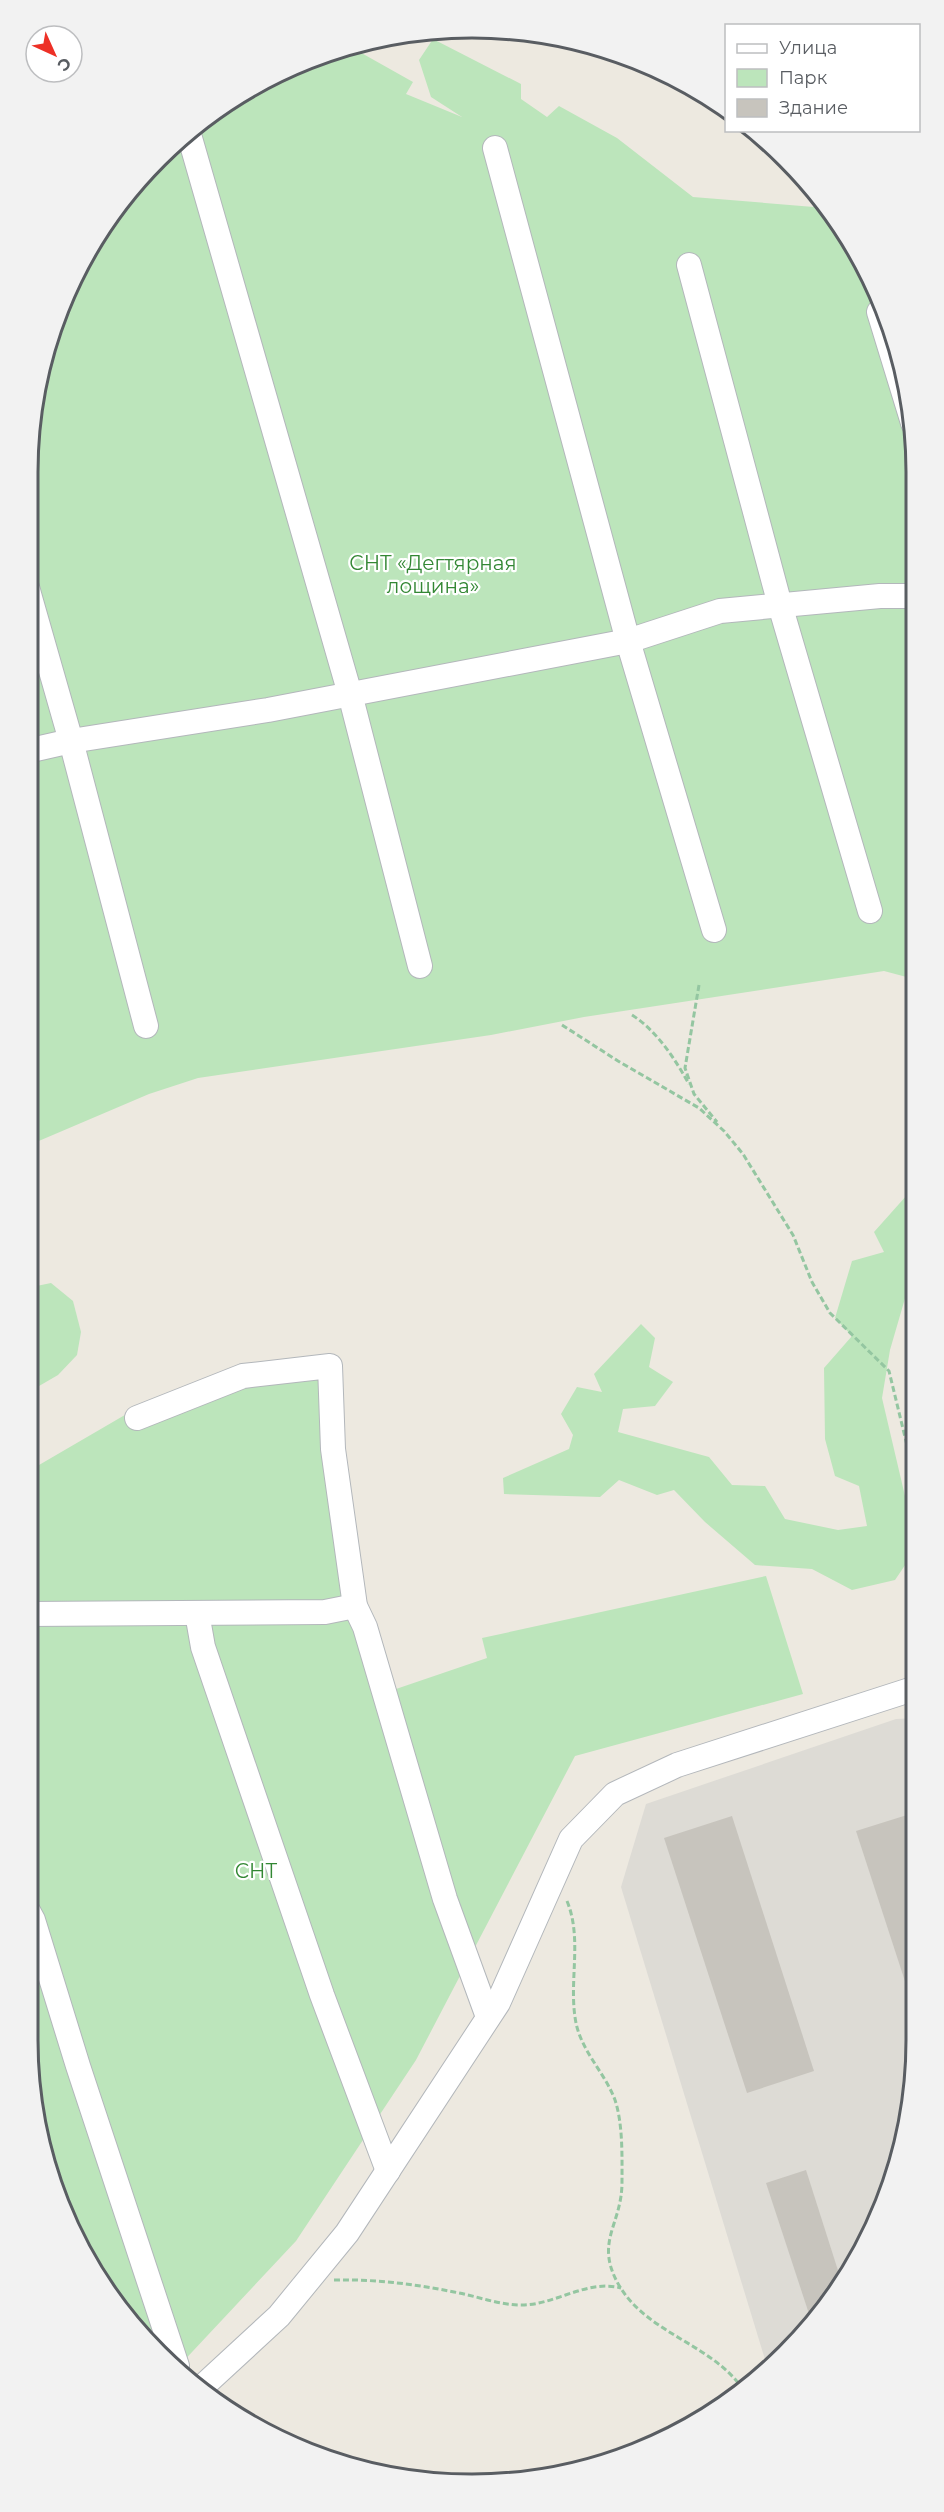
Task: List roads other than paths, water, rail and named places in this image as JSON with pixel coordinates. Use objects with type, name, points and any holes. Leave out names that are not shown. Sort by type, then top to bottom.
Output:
[{"type":"street","points":[[191,141],[350,694],[420,966]]},
{"type":"street","points":[[495,148],[628,640],[714,930]]},
{"type":"street","points":[[689,266],[780,605],[870,911]]},
{"type":"street","points":[[38,748],[71,741],[268,710],[628,640],[720,611],[880,596],[906,596]]},
{"type":"street","points":[[38,626],[146,1026]]},
{"type":"street","points":[[137,1418],[243,1376],[330,1366],[333,1449],[355,1606],[365,1627],[445,1899],[488,2017]]},
{"type":"street","points":[[38,1614],[325,1612],[355,1606]]},
{"type":"street","points":[[197,1613],[203,1647],[306,1950],[388,2170]]},
{"type":"street","points":[[205,2383],[279,2316],[347,2233],[498,2003],[571,1839],[615,1794],[677,1765],[906,1691]]},
{"type":"street","points":[[38,1936],[78,2066],[173,2355]]},
{"type":"park label","name":"СНТ «Дегтярная лощина»","points":[[433,574]]},
{"type":"park label","name":"СНТ","points":[[256,1871]]}]
